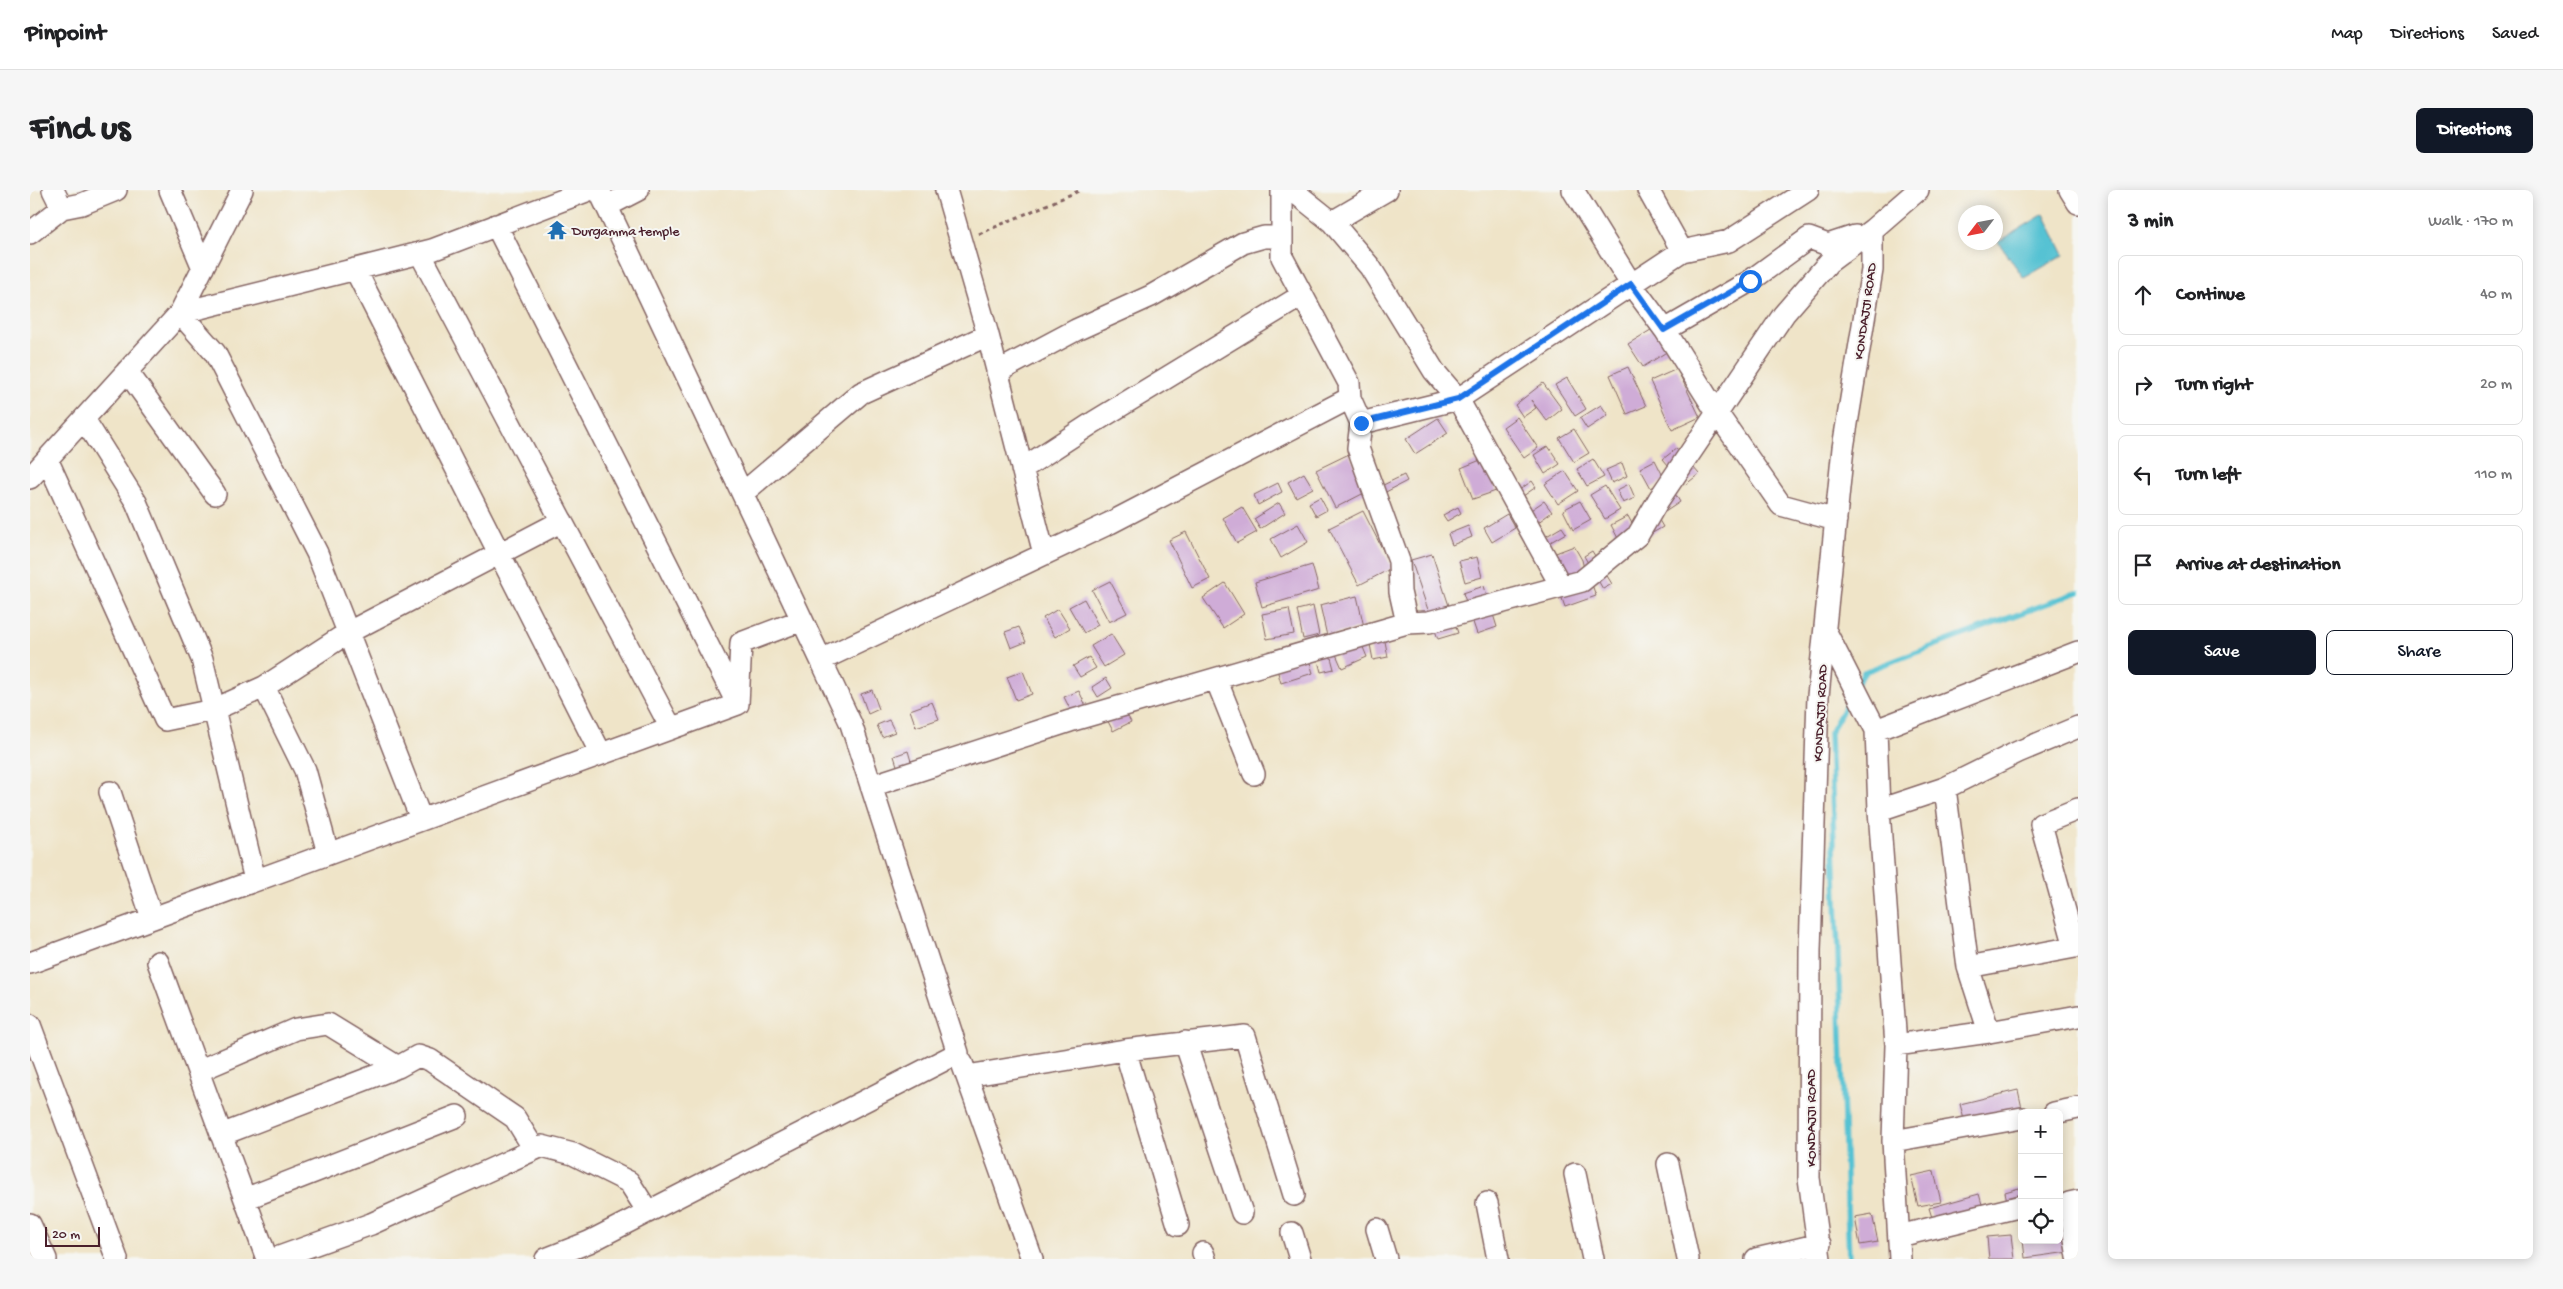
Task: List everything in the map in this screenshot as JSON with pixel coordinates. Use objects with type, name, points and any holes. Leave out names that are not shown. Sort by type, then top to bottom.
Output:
[{"type":"street","points":[[30,233],[58,199],[82,204],[116,190]]},
{"type":"street","points":[[170,190],[203,268]]},
{"type":"street","points":[[30,477],[180,313],[242,190]]},
{"type":"street","points":[[180,313],[420,253],[588,190]]},
{"type":"street","points":[[638,190],[603,198],[851,724],[958,1053],[1032,1259]]},
{"type":"street","points":[[946,190],[998,372],[1044,554]]},
{"type":"street","points":[[1282,190],[1282,257],[1301,296],[1349,383],[1350,398],[1361,423],[1358,448],[1399,561],[1400,592],[1407,623]]},
{"type":"street","points":[[1292,190],[1332,222],[1370,267],[1434,371],[1458,399],[1561,586]]},
{"type":"street","points":[[1332,222],[1387,190]]},
{"type":"street","points":[[1572,190],[1631,284],[1781,505],[1836,520]]},
{"type":"street","points":[[1648,190],[1682,251]]},
{"type":"street","points":[[1361,423],[1458,399],[1682,251],[1729,240],[1808,190]]},
{"type":"street","points":[[871,786],[1070,721],[1407,623],[1429,622],[1582,581],[1638,536],[1659,499],[1784,314],[1829,262],[1872,230],[1918,190]]},
{"type":"street","points":[[2070,190],[2078,204]]},
{"type":"street","points":[[496,225],[738,704]]},
{"type":"street","points":[[1664,330],[1750,281],[1809,238],[1828,245],[1872,230]]},
{"type":"street","name":"KONDAJJI ROAD","points":[[1820,1252],[1810,1178],[1810,951],[1818,696],[1843,448],[1872,270],[1872,230]]},
{"type":"street","points":[[998,372],[1076,330],[1151,296],[1243,243],[1264,237],[1282,237]]},
{"type":"street","points":[[420,253],[672,728]]},
{"type":"street","points":[[355,269],[601,754]]},
{"type":"street","points":[[1022,469],[1094,422],[1301,296]]},
{"type":"street","points":[[180,313],[215,353],[317,553],[421,819]]},
{"type":"street","points":[[743,493],[861,393],[988,335]]},
{"type":"street","points":[[127,371],[215,494]]},
{"type":"street","points":[[821,660],[1110,523],[1350,398]]},
{"type":"street","points":[[84,419],[136,502],[202,659],[255,880]]},
{"type":"street","points":[[47,460],[165,720],[213,710],[264,687],[349,632],[562,521]]},
{"type":"street","points":[[738,704],[741,643],[802,620]]},
{"type":"street","points":[[1825,630],[1876,730],[1879,810],[1896,1045],[1893,1141],[1900,1259]]},
{"type":"street","points":[[1876,730],[2078,652]]},
{"type":"street","points":[[1216,679],[1254,774]]},
{"type":"street","points":[[264,687],[305,770],[328,853]]},
{"type":"street","points":[[30,963],[738,704]]},
{"type":"street","points":[[1879,810],[1945,788],[2018,752],[2078,727]]},
{"type":"street","points":[[1945,788],[1968,967],[1989,1032]]},
{"type":"street","points":[[110,792],[152,918]]},
{"type":"street","points":[[1968,967],[2076,946],[2041,824],[2078,809]]},
{"type":"street","points":[[158,962],[267,1259]]},
{"type":"street","points":[[1896,1045],[1989,1032],[2078,1016]]},
{"type":"street","points":[[198,1071],[296,1029],[328,1024],[398,1067]]},
{"type":"street","points":[[30,1025],[117,1259]]},
{"type":"street","points":[[967,1076],[1125,1050],[1245,1036],[1294,1195]]},
{"type":"street","points":[[1185,1042],[1242,1213]]},
{"type":"street","points":[[1125,1050],[1178,1225]]},
{"type":"street","points":[[546,1259],[589,1242],[958,1053]]},
{"type":"street","points":[[221,1135],[398,1067],[418,1056],[430,1060],[515,1118],[534,1149]]},
{"type":"street","points":[[2063,1111],[2078,1108]]},
{"type":"street","points":[[245,1199],[457,1116]]},
{"type":"street","points":[[1893,1141],[2018,1119]]},
{"type":"street","points":[[274,1259],[371,1224],[542,1146],[573,1154],[629,1182],[648,1212]]},
{"type":"street","points":[[1668,1164],[1688,1259]]},
{"type":"street","points":[[1575,1174],[1593,1259]]},
{"type":"street","points":[[2069,1202],[2078,1257]]},
{"type":"street","points":[[1487,1203],[1498,1259]]},
{"type":"street","points":[[1899,1236],[2018,1207]]},
{"type":"street","points":[[30,1224],[46,1259]]},
{"type":"street","points":[[1377,1229],[1386,1259]]},
{"type":"street","points":[[1292,1233],[1300,1259]]},
{"type":"street","points":[[1756,1259],[1820,1252]]},
{"type":"path","points":[[960,239],[982,233],[1081,190]]},
{"type":"water","points":[[2044,214],[2064,255],[2024,278],[2003,249],[2003,239]]},
{"type":"building","points":[[1654,328],[1668,351],[1643,367],[1628,344]]},
{"type":"building","points":[[1628,367],[1646,406],[1627,414],[1610,375]]},
{"type":"building","points":[[1677,369],[1700,417],[1672,430],[1650,381]]},
{"type":"building","points":[[1567,378],[1586,409],[1575,416],[1555,385]]},
{"type":"building","points":[[1543,383],[1562,409],[1547,421],[1531,400],[1536,408],[1523,417],[1515,405]]},
{"type":"building","points":[[1601,405],[1608,415],[1587,429],[1580,418]]},
{"type":"building","points":[[1517,417],[1538,448],[1524,458],[1503,427]]},
{"type":"building","points":[[1438,418],[1448,433],[1415,454],[1406,439]]},
{"type":"building","points":[[1574,429],[1589,453],[1574,462],[1559,438]]},
{"type":"building","points":[[1548,446],[1560,464],[1545,474],[1534,455]]},
{"type":"building","points":[[1677,448],[1699,474],[1685,485],[1663,459]]},
{"type":"building","points":[[1349,454],[1368,491],[1335,508],[1316,470]]},
{"type":"building","points":[[1483,459],[1496,491],[1473,499],[1461,468]]},
{"type":"building","points":[[1593,459],[1604,477],[1587,486],[1577,469]]},
{"type":"building","points":[[1655,460],[1665,480],[1651,488],[1640,468]]},
{"type":"building","points":[[1622,463],[1627,476],[1612,483],[1606,470]]},
{"type":"building","points":[[1565,471],[1578,491],[1558,504],[1545,484]]},
{"type":"building","points":[[1304,473],[1313,488],[1296,497],[1288,482]]},
{"type":"building","points":[[1404,475],[1407,481],[1380,495],[1377,488]]},
{"type":"building","points":[[1532,481],[1536,487],[1516,501],[1512,495]]},
{"type":"building","points":[[1278,483],[1282,492],[1258,505],[1254,495]]},
{"type":"building","points":[[1629,484],[1635,498],[1623,503],[1617,490]]},
{"type":"building","points":[[1605,486],[1620,510],[1605,519],[1590,495]]},
{"type":"building","points":[[1671,487],[1680,502],[1665,512],[1656,496]]},
{"type":"building","points":[[1320,497],[1327,510],[1316,516],[1309,503]]},
{"type":"building","points":[[1544,501],[1552,512],[1533,526],[1525,514]]},
{"type":"building","points":[[1580,501],[1591,520],[1573,530],[1563,510]]},
{"type":"building","points":[[1279,503],[1285,513],[1260,529],[1254,519]]},
{"type":"building","points":[[1242,507],[1257,532],[1237,543],[1223,518]]},
{"type":"building","points":[[1458,507],[1461,513],[1447,521],[1443,515]]},
{"type":"building","points":[[1652,508],[1663,527],[1649,535]]},
{"type":"building","points":[[1363,511],[1392,568],[1359,585],[1329,528]]},
{"type":"building","points":[[1507,514],[1515,528],[1492,542],[1484,528]]},
{"type":"building","points":[[1628,516],[1638,535],[1621,544],[1611,525]]},
{"type":"building","points":[[1298,524],[1308,542],[1281,558],[1271,539]]},
{"type":"building","points":[[1468,526],[1472,537],[1452,545],[1448,534]]},
{"type":"building","points":[[1562,527],[1566,533],[1542,547],[1538,541]]},
{"type":"building","points":[[1186,532],[1210,579],[1192,588],[1169,540]]},
{"type":"building","points":[[1574,546],[1582,560],[1586,577],[1560,587],[1548,556]]},
{"type":"building","points":[[1592,551],[1612,584],[1603,589],[1584,556]]},
{"type":"building","points":[[1432,554],[1458,633],[1438,639],[1411,560]]},
{"type":"building","points":[[1477,557],[1482,577],[1465,582],[1459,561]]},
{"type":"building","points":[[1312,565],[1319,590],[1262,607],[1255,582]]},
{"type":"building","points":[[1590,579],[1596,596],[1565,607],[1559,590]]},
{"type":"building","points":[[1110,581],[1127,613],[1109,622],[1092,590]]},
{"type":"building","points":[[1225,583],[1244,614],[1223,628],[1203,598]]},
{"type":"building","points":[[1484,586],[1497,627],[1477,634],[1463,593]]},
{"type":"building","points":[[1357,596],[1364,627],[1327,636],[1320,605]]},
{"type":"building","points":[[1084,599],[1098,625],[1084,633],[1069,607]]},
{"type":"building","points":[[1313,606],[1319,635],[1303,639],[1297,610]]},
{"type":"building","points":[[1058,609],[1070,628],[1055,637],[1043,618]]},
{"type":"building","points":[[1289,609],[1294,634],[1267,639],[1262,614]]},
{"type":"building","points":[[1019,627],[1026,642],[1011,648],[1005,632]]},
{"type":"building","points":[[1383,631],[1388,657],[1373,660],[1368,634]]},
{"type":"building","points":[[1357,633],[1367,657],[1342,668],[1331,643]]},
{"type":"building","points":[[1111,634],[1124,655],[1104,667],[1091,646]]},
{"type":"building","points":[[1329,650],[1334,669],[1321,672],[1316,653]]},
{"type":"building","points":[[1308,656],[1313,673],[1281,683],[1276,666]]},
{"type":"building","points":[[1089,657],[1096,668],[1080,677],[1073,666]]},
{"type":"building","points":[[1023,671],[1032,694],[1016,700],[1007,677]]},
{"type":"building","points":[[1106,678],[1112,688],[1098,697],[1092,687]]},
{"type":"building","points":[[872,690],[879,709],[868,714],[861,694]]},
{"type":"building","points":[[1079,691],[1088,710],[1074,717],[1064,697]]},
{"type":"building","points":[[1117,697],[1131,722],[1113,731],[1100,706]]},
{"type":"building","points":[[932,702],[939,719],[916,727],[910,710]]},
{"type":"building","points":[[889,720],[895,732],[882,737],[877,725]]},
{"type":"building","points":[[908,751],[913,768],[899,772],[894,756]]},
{"type":"building","points":[[2018,1090],[2022,1109],[2018,1109],[2018,1115],[1968,1135],[1960,1104]]},
{"type":"building","points":[[1934,1171],[1941,1202],[1918,1206],[1911,1176]]},
{"type":"building","points":[[2018,1188],[2018,1204],[2009,1210],[2005,1192]]},
{"type":"building","points":[[1979,1194],[1984,1211],[1934,1224],[1929,1208]]},
{"type":"building","points":[[1872,1214],[1878,1242],[1860,1245],[1855,1217]]},
{"type":"building","points":[[2072,1226],[2076,1251],[2025,1258],[2023,1244],[2063,1244],[2063,1227]]},
{"type":"building","points":[[2011,1235],[2014,1259],[1989,1259],[1987,1237]]},
{"type":"waterway","points":[[1858,682],[1864,672],[2078,592]]},
{"type":"waterway","points":[[1849,1259],[1830,733],[1851,695]]},
{"type":"place","name":"Durgamma temple","points":[[557,230]]},
{"type":"route","points":[[1361,423],[1458,399],[1631,284],[1664,330],[1750,281]]}]
